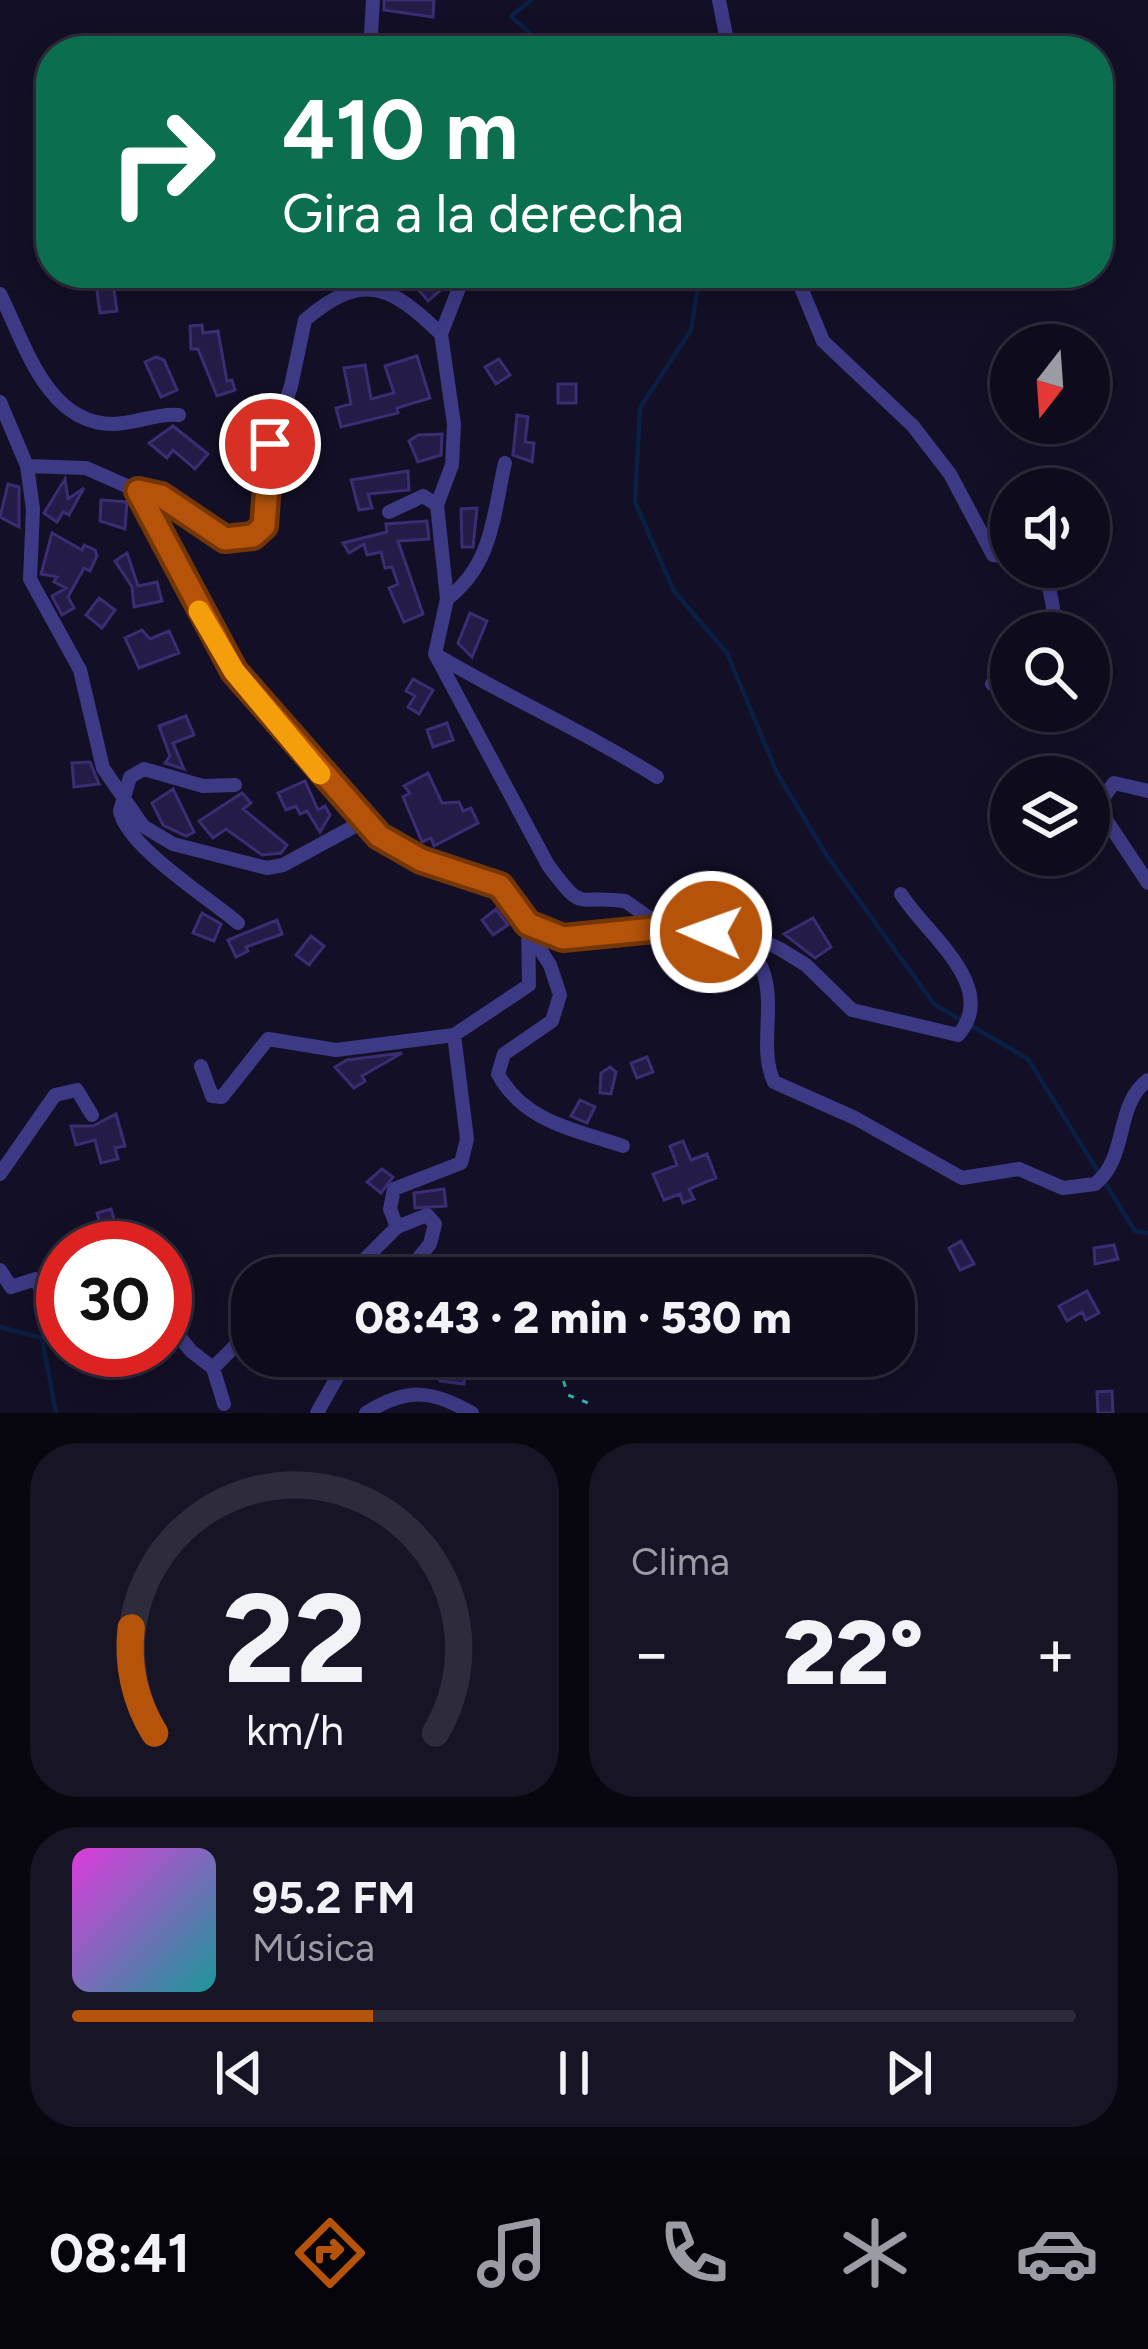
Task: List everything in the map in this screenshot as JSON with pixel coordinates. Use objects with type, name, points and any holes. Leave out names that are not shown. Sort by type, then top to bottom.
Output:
[{"type":"street","points":[[371,36],[373,0]]},
{"type":"street","points":[[719,0],[726,36]]},
{"type":"street","points":[[27,466],[86,467],[138,491],[161,496],[225,539],[253,536],[264,526],[265,464],[291,386],[305,320],[347,293],[380,288],[404,299],[441,334]]},
{"type":"street","points":[[458,288],[441,334],[454,424],[452,465],[437,505],[447,598],[435,653],[548,865],[572,896],[588,904],[625,901],[664,928]]},
{"type":"street","points":[[801,288],[823,340],[913,427],[950,475],[990,549]]},
{"type":"street","points":[[0,294],[42,381],[66,407],[107,424],[179,415]]},
{"type":"street","points":[[0,402],[27,466],[33,508],[30,579],[80,670],[103,768],[142,826],[173,844],[267,868],[284,865],[364,821]]},
{"type":"street","points":[[447,598],[478,568],[498,515],[505,463]]},
{"type":"street","points":[[138,491],[234,671],[364,821],[421,860],[500,886],[528,924],[560,995],[552,1021],[504,1054],[498,1074],[512,1099],[529,1113],[623,1146]]},
{"type":"street","points":[[389,512],[423,496],[437,505]]},
{"type":"street","points":[[435,653],[518,703],[586,732],[657,777]]},
{"type":"street","points":[[235,784],[203,786],[144,769],[130,777],[121,800],[122,821],[130,833],[202,900],[238,923]]},
{"type":"street","points":[[1148,791],[1114,783],[1097,806],[1148,883]]},
{"type":"street","points":[[528,924],[575,940],[664,928],[742,931],[806,965],[852,1010],[950,1034],[966,1020],[968,980],[901,894]]},
{"type":"street","points":[[201,1066],[212,1096],[222,1097],[268,1039],[335,1050],[454,1035],[529,985],[528,924]]},
{"type":"street","points":[[711,932],[742,942],[760,964],[768,992],[770,1074],[779,1087],[855,1118],[962,1178],[1018,1169],[1063,1188],[1099,1180],[1115,1159],[1135,1091],[1148,1081]]},
{"type":"street","points":[[397,1227],[390,1209],[394,1189],[455,1166],[466,1152],[454,1035]]},
{"type":"street","points":[[0,1174],[55,1095],[77,1090],[92,1115]]},
{"type":"street","points":[[367,1257],[397,1227],[427,1215],[435,1224],[430,1244],[419,1257]]},
{"type":"street","points":[[0,1270],[10,1287],[36,1279]]},
{"type":"street","points":[[213,1368],[231,1350]]},
{"type":"street","points":[[192,1352],[213,1368],[224,1404]]},
{"type":"street","points":[[316,1413],[337,1377]]},
{"type":"street","points":[[366,1413],[387,1400],[435,1393],[472,1413]]},
{"type":"path","points":[[562,1377],[568,1395],[588,1403]]},
{"type":"building","points":[[384,0],[434,0],[433,17],[384,10]]},
{"type":"building","points":[[97,288],[114,288],[117,311],[100,313]]},
{"type":"building","points":[[417,288],[441,288],[442,289],[428,301]]},
{"type":"building","points":[[202,325],[203,333],[218,331],[227,381],[232,380],[235,390],[217,396],[198,349],[191,349],[190,326]]},
{"type":"building","points":[[417,356],[430,398],[397,408],[398,413],[341,427],[336,408],[351,404],[344,368],[365,365],[371,399],[394,393],[385,366]]},
{"type":"building","points":[[156,357],[164,360],[177,390],[161,397],[145,362]]},
{"type":"building","points":[[499,359],[510,375],[496,384],[485,367]]},
{"type":"building","points":[[558,384],[576,384],[576,403],[558,403]]},
{"type":"building","points":[[517,415],[528,417],[525,442],[534,443],[532,462],[513,455]]},
{"type":"building","points":[[173,426],[208,454],[195,469],[173,450],[167,458],[149,443]]},
{"type":"building","points":[[442,434],[441,455],[418,462],[409,441],[418,435]]},
{"type":"building","points":[[408,471],[409,490],[368,494],[372,508],[359,510],[351,480]]},
{"type":"building","points":[[65,479],[68,499],[84,488],[69,515],[63,512],[57,522],[44,513]]},
{"type":"building","points":[[8,484],[19,487],[19,527],[0,517]]},
{"type":"building","points":[[101,500],[127,502],[125,529],[100,521]]},
{"type":"building","points":[[477,508],[473,547],[462,547],[461,509]]},
{"type":"building","points":[[427,521],[429,539],[398,541],[423,614],[404,622],[389,588],[398,584],[392,567],[385,568],[381,552],[367,555],[364,544],[349,553],[343,543],[387,532],[386,524]]},
{"type":"building","points":[[52,533],[82,550],[84,545],[95,550],[97,556],[90,571],[84,568],[68,597],[74,608],[62,615],[52,596],[66,588],[54,582],[57,577],[41,574]]},
{"type":"building","points":[[127,553],[138,586],[157,582],[162,601],[134,607],[132,587],[115,561]]},
{"type":"building","points":[[99,598],[115,610],[102,628],[86,615]]},
{"type":"building","points":[[470,613],[487,621],[472,657],[458,643]]},
{"type":"building","points":[[142,630],[150,639],[169,631],[179,653],[139,668],[125,638]]},
{"type":"building","points":[[413,679],[433,690],[419,714],[408,707],[415,696],[406,691]]},
{"type":"building","points":[[186,716],[194,735],[173,743],[184,769],[165,763],[170,756],[159,726]]},
{"type":"building","points":[[447,723],[453,740],[433,747],[427,730]]},
{"type":"building","points":[[90,762],[99,784],[74,787],[72,763]]},
{"type":"building","points":[[428,773],[442,803],[459,802],[463,811],[471,808],[478,823],[434,846],[431,838],[422,842],[403,797],[410,793],[404,786]]},
{"type":"building","points":[[305,781],[318,810],[325,806],[330,815],[320,832],[307,811],[300,814],[296,806],[286,810],[278,793]]},
{"type":"building","points":[[173,789],[194,832],[186,836],[163,825],[152,803]]},
{"type":"building","points":[[242,793],[251,803],[243,809],[287,845],[281,853],[262,855],[226,829],[213,838],[199,821]]},
{"type":"building","points":[[496,909],[508,925],[493,935],[482,920]]},
{"type":"building","points":[[202,913],[221,924],[214,941],[193,933]]},
{"type":"building","points":[[813,918],[831,947],[815,958],[784,934]]},
{"type":"building","points":[[277,920],[282,934],[246,947],[248,951],[236,957],[228,940]]},
{"type":"building","points":[[311,936],[324,946],[309,965],[296,955]]},
{"type":"building","points":[[402,1053],[362,1076],[365,1081],[354,1088],[335,1067],[347,1060]]},
{"type":"building","points":[[647,1057],[653,1072],[637,1078],[631,1063]]},
{"type":"building","points":[[610,1067],[616,1072],[611,1094],[600,1093],[601,1073]]},
{"type":"building","points":[[580,1100],[595,1107],[587,1123],[571,1116]]},
{"type":"building","points":[[116,1114],[125,1146],[115,1148],[118,1159],[101,1163],[95,1140],[76,1145],[71,1126],[93,1126]]},
{"type":"building","points":[[683,1141],[691,1160],[707,1154],[716,1178],[689,1189],[694,1199],[683,1203],[680,1194],[664,1200],[653,1174],[677,1165],[670,1146]]},
{"type":"building","points":[[382,1169],[393,1177],[381,1193],[367,1182]]},
{"type":"building","points":[[444,1189],[446,1206],[415,1208],[414,1193]]},
{"type":"building","points":[[111,1209],[115,1221],[99,1221],[97,1213]]},
{"type":"building","points":[[961,1241],[974,1264],[960,1270],[949,1248]]},
{"type":"building","points":[[1114,1245],[1118,1259],[1095,1264],[1094,1248]]},
{"type":"building","points":[[1087,1291],[1099,1313],[1086,1320],[1082,1312],[1067,1321],[1059,1306]]},
{"type":"building","points":[[440,1377],[465,1377],[464,1384],[440,1381]]},
{"type":"building","points":[[1112,1391],[1113,1413],[1098,1413],[1097,1392]]},
{"type":"waterway","points":[[531,0],[511,16],[533,36]]},
{"type":"waterway","points":[[698,288],[691,330],[640,408],[635,502],[674,591],[727,653],[777,773],[827,856],[934,1004],[961,1020]]},
{"type":"waterway","points":[[970,1025],[1028,1059],[1135,1231],[1148,1233]]},
{"type":"waterway","points":[[0,1327],[42,1338],[56,1413]]},
{"type":"slow traffic","points":[[199,611],[234,671],[320,774]]},
{"type":"route","points":[[270,444],[264,472],[264,526],[253,536],[225,539],[161,496],[138,491],[234,671],[320,773],[379,836],[421,860],[500,886],[528,924],[575,940],[664,928],[711,932]]}]
